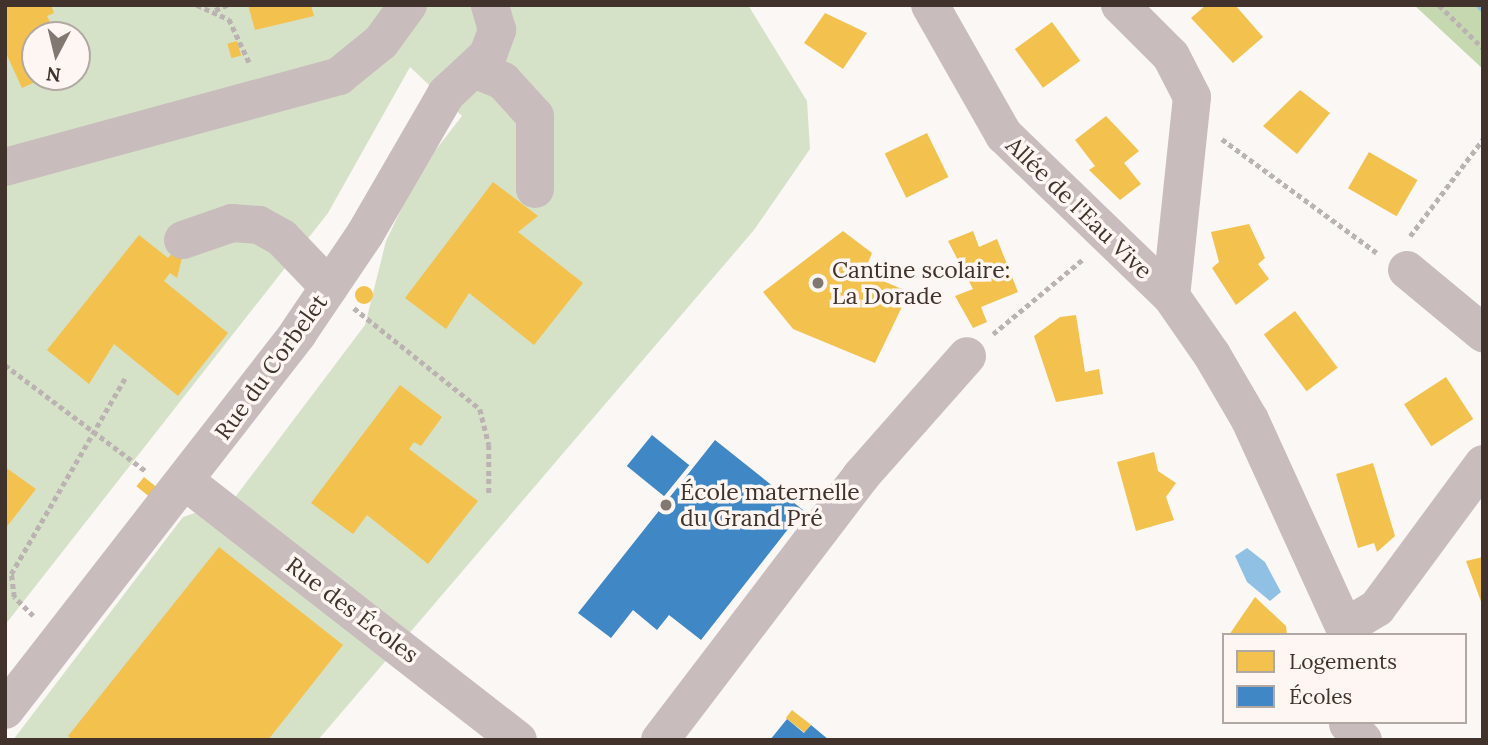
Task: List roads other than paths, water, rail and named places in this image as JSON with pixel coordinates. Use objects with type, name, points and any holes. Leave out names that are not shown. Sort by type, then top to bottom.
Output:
[{"type":"street","points":[[5,167],[339,76],[381,41],[408,5]]},
{"type":"street","name":"Rue du Corbelet","points":[[5,710],[180,487],[329,287],[439,105],[476,70],[497,30],[490,5]]},
{"type":"street","name":"Allée de l'Eau Vive","points":[[930,5],[1004,135],[1107,238],[1171,296],[1250,420],[1348,631],[1377,608],[1483,464]]},
{"type":"street","name":"Allée de l'Eau Vive","points":[[1121,5],[1171,56],[1192,97],[1171,296]]},
{"type":"street","points":[[476,70],[503,81],[535,116],[536,190]]},
{"type":"street","points":[[183,240],[232,223],[259,225],[282,238],[329,287]]},
{"type":"street","points":[[1407,270],[1483,333]]},
{"type":"street","points":[[660,740],[861,476],[967,356]]},
{"type":"street","name":"Rue des Écoles","points":[[180,487],[385,636],[519,740]]},
{"type":"water","points":[[1247,548],[1265,562],[1281,592],[1270,601],[1247,582],[1235,556]]},
{"type":"place","name":"Cantine scolaire: La Dorade","points":[[818,283]]},
{"type":"place","name":"École maternelle du Grand Pré","points":[[666,505]]}]
